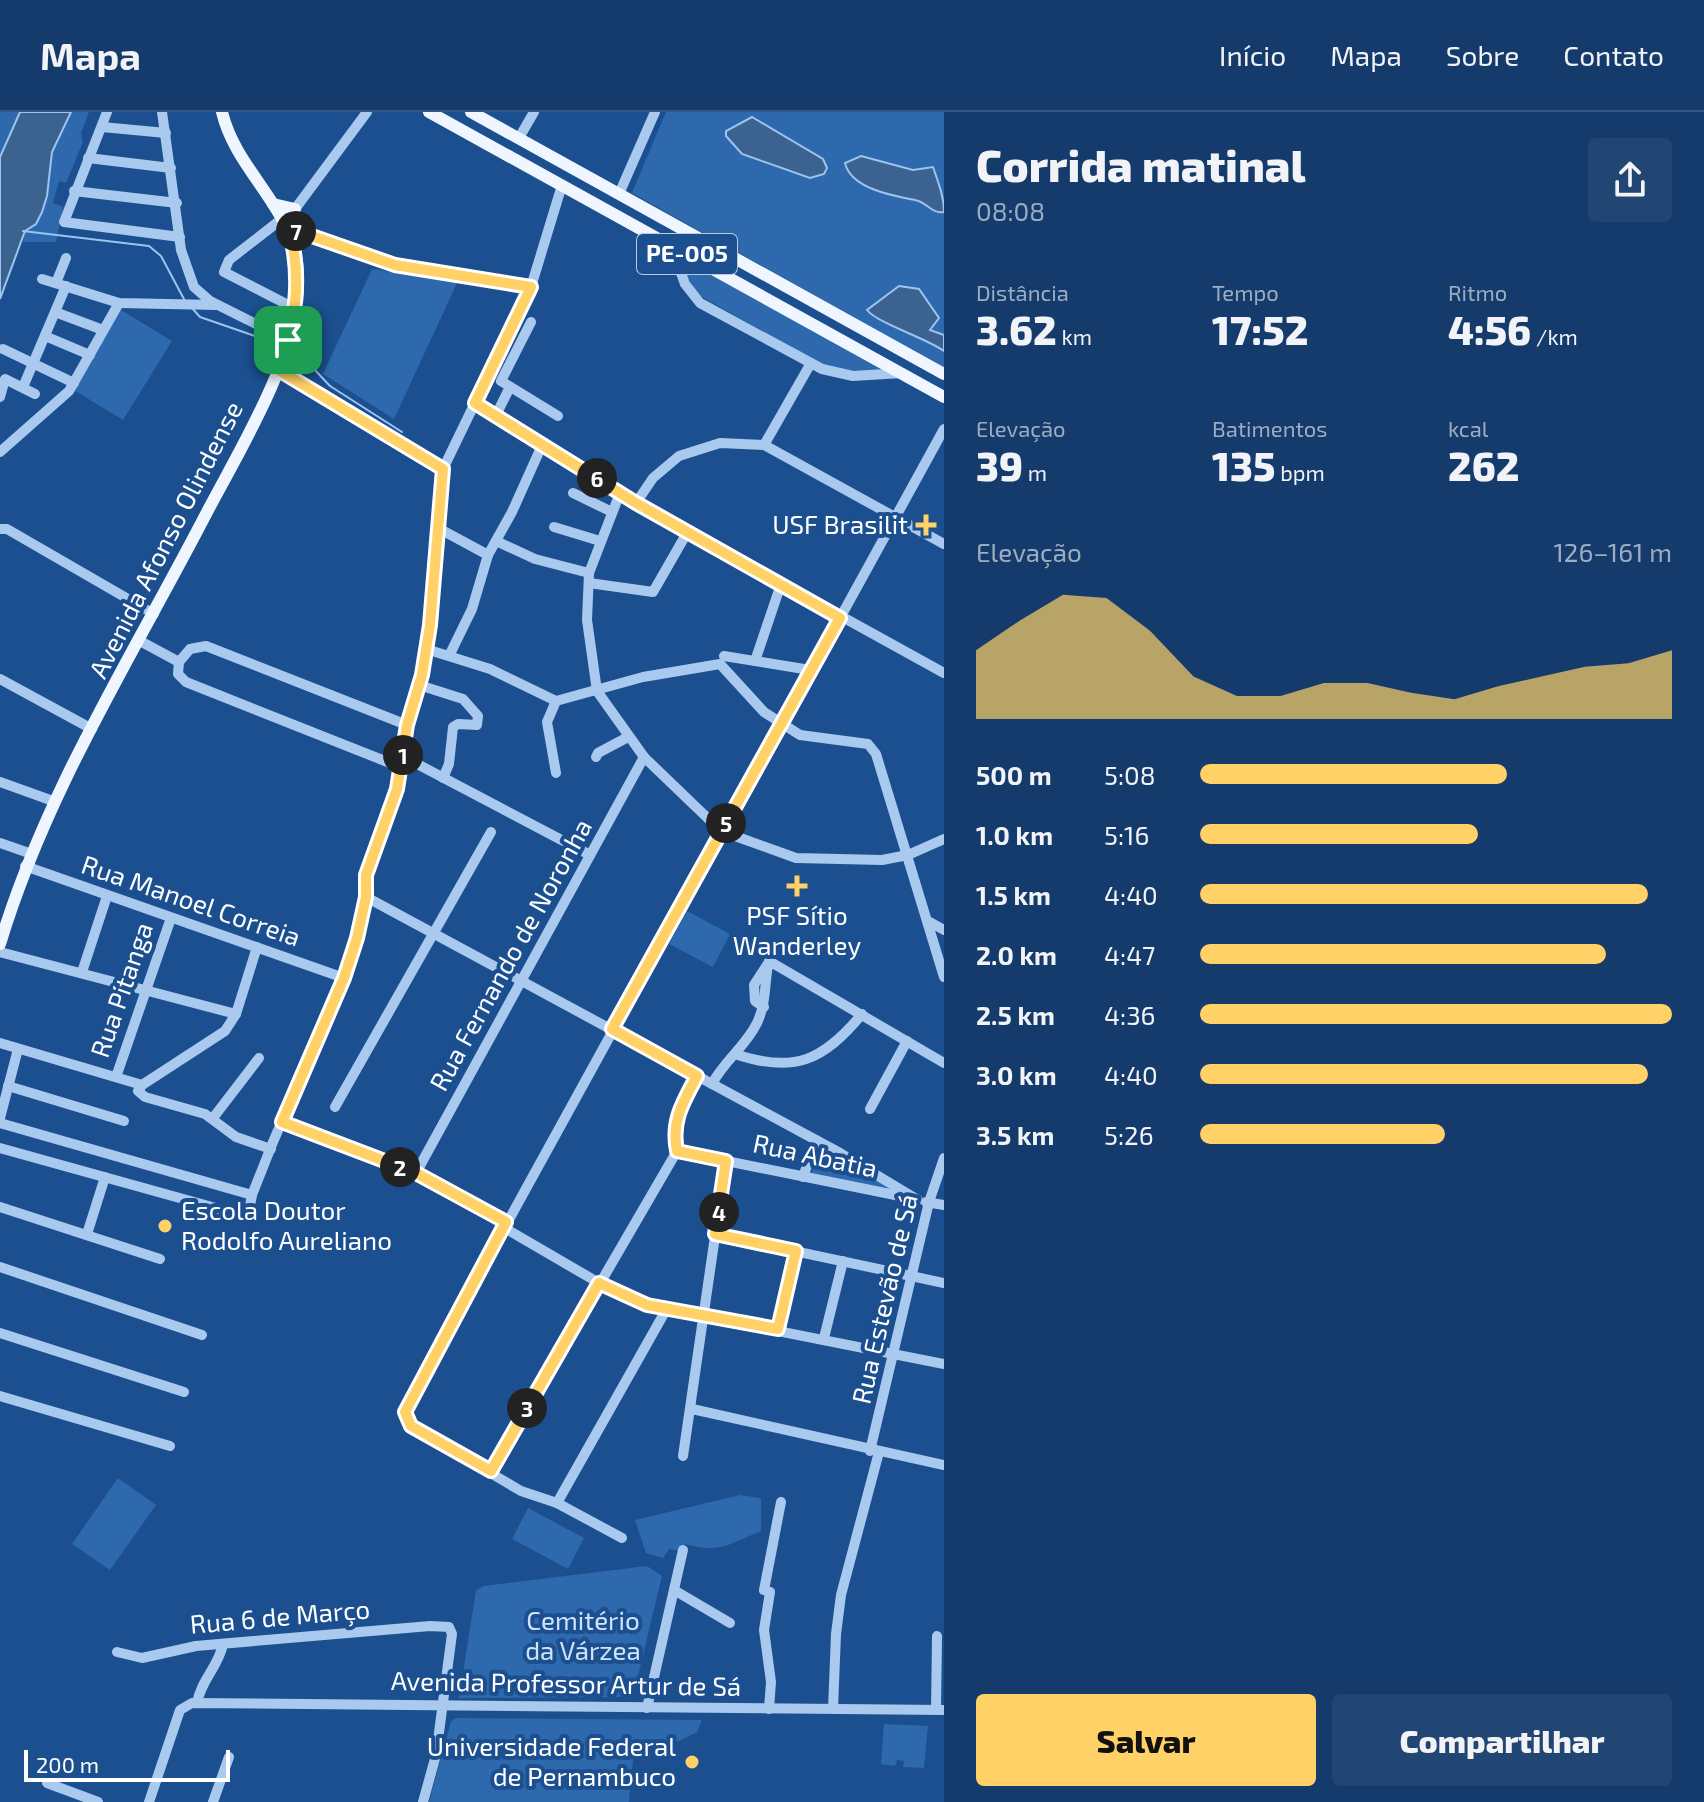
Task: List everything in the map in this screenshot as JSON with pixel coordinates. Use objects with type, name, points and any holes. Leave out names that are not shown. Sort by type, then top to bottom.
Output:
[{"type":"main road","name":"Avenida Afonso Olindense","points":[[0,944],[5,910],[53,801],[242,446],[277,369],[296,309],[298,272],[286,223],[240,159],[222,112]]},
{"type":"main road","name":"PE-005","points":[[429,112],[944,397]]},
{"type":"main road","name":"PE-005","points":[[471,112],[944,374]]},
{"type":"main road","points":[[273,204],[295,209]]},
{"type":"street","points":[[107,112],[64,222],[180,237]]},
{"type":"street","points":[[162,112],[183,261],[194,287],[216,305],[286,345]]},
{"type":"street","points":[[296,309],[224,272],[229,260],[286,223],[367,112]]},
{"type":"street","points":[[519,138],[534,112]]},
{"type":"street","points":[[619,194],[655,112]]},
{"type":"street","points":[[102,127],[166,133]]},
{"type":"street","points":[[88,158],[171,168]]},
{"type":"street","points":[[0,1148],[248,1217],[252,1195],[272,1145],[344,978],[366,897],[366,875],[394,798],[407,725],[426,649],[443,469],[531,287],[562,185]]},
{"type":"street","points":[[74,191],[177,203]]},
{"type":"street","points":[[286,223],[395,265],[531,287]]},
{"type":"street","points":[[671,245],[685,284],[700,303],[811,363],[853,376],[902,373]]},
{"type":"street","points":[[23,387],[55,312],[66,258]]},
{"type":"street","points":[[42,279],[119,303],[216,305]]},
{"type":"street","points":[[0,452],[74,383],[119,303]]},
{"type":"street","points":[[55,312],[103,330]]},
{"type":"street","points":[[496,415],[531,322]]},
{"type":"street","points":[[45,336],[90,355]]},
{"type":"street","points":[[3,349],[74,383]]},
{"type":"street","points":[[764,445],[811,363]]},
{"type":"street","points":[[277,369],[443,469]]},
{"type":"street","points":[[0,397],[5,379],[35,394]]},
{"type":"street","points":[[506,384],[558,416]]},
{"type":"street","points":[[475,403],[636,503],[944,673]]},
{"type":"street","points":[[622,1538],[557,1503],[521,1491],[411,1426],[405,1417],[409,1398],[944,429]]},
{"type":"street","points":[[450,654],[472,609],[488,555],[543,443]]},
{"type":"street","points":[[636,503],[653,478],[679,456],[720,443],[764,445],[944,544]]},
{"type":"street","points":[[573,493],[612,512]]},
{"type":"street","points":[[620,493],[589,578],[587,620],[597,691],[644,757],[721,831],[796,858],[854,862],[908,855],[944,839]]},
{"type":"street","points":[[554,527],[600,541]]},
{"type":"street","points":[[438,528],[488,555]]},
{"type":"street","points":[[0,529],[7,529],[154,614]]},
{"type":"street","points":[[496,541],[589,578],[653,592],[688,531]]},
{"type":"street","points":[[755,661],[781,584]]},
{"type":"street","points":[[140,641],[179,662]]},
{"type":"street","points":[[407,725],[206,646],[195,646],[179,662],[178,674],[186,682],[443,778],[590,855]]},
{"type":"street","points":[[426,649],[450,654],[556,701],[676,669],[723,661],[755,661],[810,670]]},
{"type":"street","points":[[723,661],[752,699],[780,723],[812,739],[860,742],[872,746],[944,977]]},
{"type":"street","points":[[0,679],[92,729]]},
{"type":"street","points":[[419,685],[463,699],[478,716],[477,725],[458,724],[453,727],[449,764],[443,778]]},
{"type":"street","points":[[556,701],[547,722],[556,773]]},
{"type":"street","points":[[596,757],[628,737]]},
{"type":"street","name":"Rua Fernando de Noronha","points":[[416,1173],[644,757]]},
{"type":"street","points":[[0,782],[53,801]]},
{"type":"street","points":[[335,1107],[491,832]]},
{"type":"street","name":"Rua Manoel Correia","points":[[0,843],[27,860],[107,896],[344,978]]},
{"type":"street","points":[[82,972],[107,896]]},
{"type":"street","points":[[366,897],[923,1201]]},
{"type":"street","name":"Rua Pitanga","points":[[116,1077],[171,918]]},
{"type":"street","points":[[928,921],[944,930]]},
{"type":"street","points":[[257,947],[236,1014],[215,1039],[142,1085],[138,1091],[145,1097],[213,1118],[236,1137],[272,1145]]},
{"type":"street","points":[[0,952],[236,1014]]},
{"type":"street","points":[[712,1084],[720,1069],[756,1026],[764,1007],[769,962],[944,1063]]},
{"type":"street","points":[[735,1054],[770,1063],[805,1061],[842,1038],[862,1014]]},
{"type":"street","points":[[870,1109],[907,1041]]},
{"type":"street","points":[[0,1043],[142,1085]]},
{"type":"street","points":[[18,1049],[0,1120],[252,1195]]},
{"type":"street","points":[[213,1118],[259,1058]]},
{"type":"street","points":[[491,1471],[677,1151],[677,1116],[697,1076]]},
{"type":"street","points":[[8,1086],[124,1121]]},
{"type":"street","points":[[282,1122],[416,1173],[629,1299],[666,1310],[778,1329],[944,1364]]},
{"type":"street","points":[[803,1177],[816,1140]]},
{"type":"street","name":"Rua Abatia","points":[[677,1151],[944,1205]]},
{"type":"street","name":"Rua Estevão de Sá","points":[[833,1709],[841,1595],[913,1276],[923,1201],[944,1158]]},
{"type":"street","points":[[683,1456],[726,1161]]},
{"type":"street","points":[[87,1234],[105,1177]]},
{"type":"street","points":[[0,1207],[160,1259]]},
{"type":"street","points":[[715,1234],[944,1283]]},
{"type":"street","points":[[778,1329],[796,1251]]},
{"type":"street","points":[[824,1338],[843,1261]]},
{"type":"street","points":[[0,1267],[202,1335]]},
{"type":"street","points":[[557,1503],[666,1310]]},
{"type":"street","points":[[0,1333],[184,1392]]},
{"type":"street","points":[[0,1396],[170,1446]]},
{"type":"street","points":[[692,1409],[944,1465]]},
{"type":"street","points":[[769,1709],[771,1682],[764,1630],[770,1592],[764,1590],[781,1502]]},
{"type":"street","points":[[647,1708],[683,1550]]},
{"type":"street","points":[[674,1590],[730,1623]]},
{"type":"street","name":"Rua 6 de Março","points":[[117,1652],[142,1658],[186,1647],[371,1630],[449,1627],[452,1634],[444,1706]]},
{"type":"street","points":[[937,1636],[940,1710]]},
{"type":"street","points":[[149,1802],[180,1710],[192,1703],[220,1658],[223,1644]]},
{"type":"street","name":"Avenida Professor Artur de Sá","points":[[192,1703],[940,1710]]},
{"type":"street","points":[[423,1802],[444,1706]]},
{"type":"street","points":[[213,1802],[229,1757]]},
{"type":"street","points":[[47,1783],[75,1798],[98,1802]]},
{"type":"green space","points":[[0,112],[20,112],[0,157]]},
{"type":"green space","points":[[71,112],[89,112],[81,133],[83,142],[66,183],[59,181],[53,203],[63,207],[56,242],[23,242],[25,231],[42,212],[52,152]]},
{"type":"green space","points":[[666,112],[944,112],[944,368],[632,193]]},
{"type":"green space","points":[[679,258],[887,372],[841,370],[823,365],[695,293]]},
{"type":"green space","points":[[372,269],[458,281],[394,419],[323,374]]},
{"type":"green space","points":[[121,310],[172,341],[123,420],[72,389]]},
{"type":"green space","points":[[687,911],[730,934],[713,967],[669,944]]},
{"type":"green space","points":[[825,1152],[898,1192],[810,1175],[820,1154]]},
{"type":"green space","points":[[118,1478],[156,1505],[110,1570],[72,1544]]},
{"type":"green space","points":[[740,1495],[761,1498],[761,1531],[716,1548],[685,1544],[680,1551],[669,1549],[663,1558],[646,1553],[635,1520]]},
{"type":"green space","points":[[528,1508],[584,1538],[568,1569],[512,1539]]},
{"type":"green space","name":"Cemitério da Várzea","points":[[647,1566],[662,1576],[633,1697],[459,1698],[476,1590],[484,1586]]},
{"type":"green space","points":[[457,1718],[702,1720],[697,1732],[679,1741],[647,1740],[645,1760],[633,1759],[629,1802],[429,1802],[451,1721]]},
{"type":"green space","points":[[884,1724],[928,1726],[924,1768],[903,1767],[904,1761],[897,1760],[895,1766],[881,1764]]},
{"type":"shaded area","points":[[20,112],[71,112],[52,152],[42,212],[36,224],[25,231],[0,299],[0,157]]},
{"type":"shaded area","points":[[752,117],[823,159],[827,168],[824,174],[810,178],[742,154],[726,136],[726,131]]},
{"type":"shaded area","points":[[861,156],[913,170],[933,167],[944,212],[919,201],[864,185],[849,172],[845,163]]},
{"type":"shaded area","points":[[899,286],[919,289],[939,318],[930,330],[944,335],[944,351],[867,310]]},
{"type":"waterway","points":[[23,231],[149,246],[161,256],[185,301]]},
{"type":"waterway","points":[[192,308],[200,317],[281,345]]},
{"type":"waterway","points":[[291,349],[297,351],[330,386],[402,432]]},
{"type":"place","name":"USF Brasilit","points":[[926,525]]},
{"type":"place","name":"PSF Sítio Wanderley","points":[[797,886]]},
{"type":"place","name":"Escola Doutor Rodolfo Aureliano","points":[[165,1226]]},
{"type":"place","name":"Universidade Federal de Pernambuco","points":[[692,1762]]},
{"type":"route","points":[[289,228],[364,257],[395,265],[531,287],[475,403],[636,503],[840,618],[612,1029],[697,1076],[677,1116],[674,1136],[677,1151],[726,1161],[715,1234],[796,1251],[778,1329],[666,1310],[629,1299],[599,1283],[491,1471],[411,1426],[407,1423],[405,1412],[409,1398],[506,1222],[416,1173],[282,1122],[344,978],[366,897],[366,875],[397,789],[407,725],[422,675],[430,625],[436,572],[439,487],[443,469],[410,452],[367,422],[277,369],[288,340],[298,292],[298,272],[289,228]]}]
